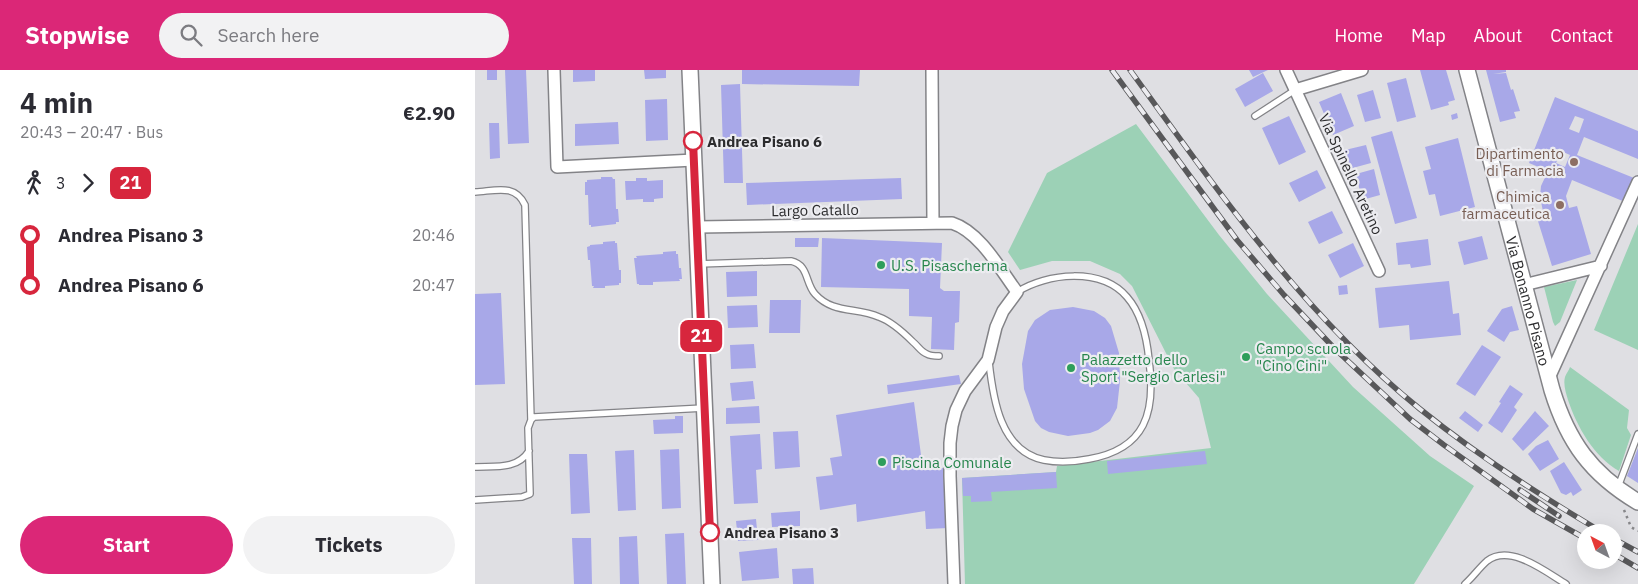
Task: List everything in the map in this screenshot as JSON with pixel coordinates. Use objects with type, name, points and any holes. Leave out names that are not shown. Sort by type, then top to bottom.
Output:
[{"type":"street","points":[[554,70],[557,167],[694,160]]},
{"type":"street","points":[[691,70],[712,584]]},
{"type":"street","points":[[932,70],[933,223]]},
{"type":"street","name":"Via Spinello Aretino","points":[[1286,70],[1379,271]]},
{"type":"street","points":[[1295,90],[1362,70]]},
{"type":"street","name":"Via Bonanno Pisano","points":[[1467,70],[1557,404],[1572,438],[1595,470],[1619,496],[1638,502]]},
{"type":"street","points":[[1549,378],[1638,182]]},
{"type":"street","name":"Largo Catallo","points":[[697,227],[952,223],[961,225],[973,234],[1017,292]]},
{"type":"street","points":[[1524,285],[1601,266]]},
{"type":"street","points":[[954,581],[949,476],[951,430],[956,410],[965,391],[988,360],[998,321],[1009,301],[1017,292]]},
{"type":"lane","points":[[1255,116],[1295,90]]},
{"type":"lane","points":[[475,192],[513,190],[521,196],[525,205],[531,420],[528,428],[531,490],[528,496],[475,500]]},
{"type":"lane","points":[[698,264],[797,262],[807,274],[812,292],[831,307],[880,317],[914,342],[920,350],[928,355],[939,356]]},
{"type":"lane","points":[[988,360],[994,400],[1000,419],[1013,440],[1032,456],[1061,462],[1100,457],[1125,447],[1140,432],[1144,424],[1151,389],[1147,346],[1138,317],[1126,296],[1105,282],[1080,277],[1044,280],[1027,285],[1017,292]]},
{"type":"lane","points":[[531,420],[538,416],[704,408]]},
{"type":"lane","points":[[1619,496],[1638,434]]},
{"type":"lane","points":[[475,467],[517,464],[526,457],[529,451]]},
{"type":"lane","points":[[1465,584],[1487,561],[1497,556],[1505,555],[1521,558],[1566,584]]},
{"type":"path","points":[[1619,496],[1631,526],[1638,531]]},
{"type":"green space","name":"Campo scuola \"Cino Cini\"","points":[[1136,124],[1219,235],[1267,294],[1353,387],[1430,456],[1474,486],[1414,584],[965,584],[962,478],[1056,472],[1057,466],[1211,448],[1199,398],[1174,369],[1132,286],[1120,274],[1090,261],[1052,261],[1020,270],[1008,252],[1047,173]]},
{"type":"green space","points":[[1638,224],[1638,350],[1594,330]]},
{"type":"green space","points":[[1577,280],[1560,322],[1555,326],[1544,287]]},
{"type":"green space","points":[[1570,367],[1629,410],[1627,428],[1631,435],[1619,471],[1594,450],[1576,421],[1568,400],[1564,380]]},
{"type":"building","points":[[487,70],[497,70],[497,80],[487,80]]},
{"type":"building","points":[[505,70],[526,70],[529,143],[508,144]]},
{"type":"building","points":[[573,70],[595,70],[595,81],[573,82]]},
{"type":"building","points":[[644,70],[666,70],[666,78],[645,79]]},
{"type":"building","points":[[742,70],[860,70],[859,86],[742,84]]},
{"type":"building","points":[[1249,70],[1268,70],[1253,77]]},
{"type":"building","points":[[1420,70],[1446,70],[1455,100],[1448,102],[1449,105],[1431,110]]},
{"type":"building","points":[[1486,70],[1506,70],[1506,72],[1493,74],[1506,73],[1520,111],[1514,112],[1516,118],[1500,122]]},
{"type":"building","points":[[1263,73],[1273,91],[1245,107],[1235,89]]},
{"type":"building","points":[[1406,78],[1416,117],[1397,122],[1387,83]]},
{"type":"building","points":[[740,84],[743,183],[724,183],[721,85]]},
{"type":"building","points":[[1373,90],[1381,118],[1365,122],[1357,95]]},
{"type":"building","points":[[1341,93],[1354,126],[1333,135],[1319,102]]},
{"type":"building","name":"Dipartimento di Farmacia","points":[[1555,97],[1638,131],[1638,159],[1584,137],[1577,155],[1634,178],[1625,202],[1572,180],[1566,196],[1569,208],[1577,206],[1591,254],[1552,266],[1537,218],[1544,216],[1540,197],[1541,186],[1548,171],[1529,163]],"holes":[[[1575,116],[1584,119],[1579,133],[1569,129]],[[1561,151],[1570,155],[1565,167],[1556,163]]]},
{"type":"building","points":[[667,99],[668,140],[646,141],[645,100]]},
{"type":"building","points":[[1457,113],[1458,118],[1452,120],[1451,115]]},
{"type":"building","points":[[1289,116],[1306,152],[1279,165],[1262,128]]},
{"type":"building","points":[[618,122],[619,144],[575,146],[575,124]]},
{"type":"building","points":[[489,123],[499,123],[500,158],[490,159]]},
{"type":"building","points":[[1392,131],[1417,218],[1395,224],[1371,137]]},
{"type":"building","points":[[1458,138],[1475,207],[1440,216],[1435,194],[1429,195],[1423,171],[1431,169],[1425,147]]},
{"type":"building","points":[[1366,145],[1371,163],[1349,169],[1345,150]]},
{"type":"building","points":[[1374,169],[1380,195],[1362,200],[1356,174]]},
{"type":"building","points":[[1317,170],[1326,188],[1299,202],[1289,183]]},
{"type":"building","points":[[601,177],[612,177],[615,179],[616,209],[618,209],[619,222],[591,227],[589,225],[588,195],[585,195],[585,182],[587,180],[601,179]]},
{"type":"building","points":[[636,178],[647,178],[647,181],[663,180],[663,198],[654,199],[654,202],[643,202],[643,199],[626,200],[625,181],[636,181]]},
{"type":"building","points":[[901,178],[902,199],[747,205],[746,183]]},
{"type":"building","points":[[1332,211],[1343,233],[1319,244],[1308,222]]},
{"type":"building","points":[[1482,236],[1488,259],[1464,265],[1458,242]]},
{"type":"building","points":[[795,238],[819,238],[818,247],[795,247]]},
{"type":"building","name":"U.S. Pisascherma","points":[[822,238],[942,243],[940,288],[944,291],[960,291],[959,322],[955,323],[954,350],[931,349],[932,317],[909,316],[909,289],[821,287]]},
{"type":"building","points":[[1428,239],[1431,265],[1411,268],[1410,264],[1398,265],[1396,243]]},
{"type":"building","points":[[615,241],[617,243],[619,270],[621,270],[621,283],[619,285],[605,286],[605,288],[593,288],[587,247],[603,244],[603,242]]},
{"type":"building","points":[[1353,243],[1364,266],[1340,278],[1328,255]]},
{"type":"building","points":[[676,251],[679,268],[681,268],[682,279],[679,279],[680,281],[653,282],[653,285],[637,284],[634,258],[637,258],[636,256]]},
{"type":"building","points":[[757,271],[757,296],[727,297],[726,272]]},
{"type":"building","points":[[1449,281],[1453,314],[1459,313],[1461,335],[1410,340],[1409,325],[1379,328],[1375,288]]},
{"type":"building","points":[[1347,285],[1348,294],[1339,295],[1338,286]]},
{"type":"building","points":[[501,293],[505,384],[475,385],[475,294]]},
{"type":"building","points":[[770,300],[801,300],[800,333],[769,333]]},
{"type":"building","points":[[757,305],[758,327],[728,328],[727,306]]},
{"type":"building","points":[[1512,306],[1519,330],[1510,332],[1504,342],[1487,331],[1502,309]]},
{"type":"building","name":"Palazzetto dello Sport \"Sergio Carlesi\"","points":[[1073,307],[1094,311],[1105,318],[1111,326],[1119,353],[1120,381],[1117,408],[1110,421],[1098,430],[1090,433],[1068,436],[1049,432],[1041,428],[1035,421],[1024,389],[1022,364],[1028,331],[1035,320],[1050,310]]},
{"type":"building","points":[[754,344],[756,368],[731,369],[730,345]]},
{"type":"building","points":[[1482,345],[1501,357],[1475,396],[1456,384]]},
{"type":"building","points":[[959,375],[961,384],[888,394],[887,385]]},
{"type":"building","points":[[753,381],[755,399],[732,401],[730,383]]},
{"type":"building","points":[[1510,385],[1523,394],[1514,407],[1517,410],[1502,433],[1488,423]]},
{"type":"building","name":"Piscina Comunale","points":[[914,402],[923,470],[943,468],[948,528],[926,529],[925,511],[857,522],[856,504],[820,510],[816,477],[833,475],[830,458],[842,456],[836,415]]},
{"type":"building","points":[[759,406],[760,423],[726,424],[726,408]]},
{"type":"building","points":[[1465,411],[1483,425],[1478,432],[1459,418]]},
{"type":"building","points":[[1535,411],[1549,426],[1523,451],[1512,439]]},
{"type":"building","points":[[675,416],[683,416],[683,433],[654,434],[653,420],[675,419]]},
{"type":"building","points":[[798,431],[800,467],[775,469],[773,432]]},
{"type":"building","points":[[760,434],[762,469],[756,470],[758,503],[734,504],[730,436]]},
{"type":"building","points":[[1548,440],[1559,459],[1540,471],[1528,454],[1536,446]]},
{"type":"building","points":[[1638,448],[1638,483],[1627,476]]},
{"type":"building","points":[[679,449],[681,508],[662,509],[660,450]]},
{"type":"building","points":[[634,450],[636,510],[618,511],[615,451]]},
{"type":"building","points":[[1205,451],[1207,464],[1108,474],[1107,461]]},
{"type":"building","points":[[569,454],[587,454],[590,513],[571,514]]},
{"type":"building","points":[[1564,462],[1582,490],[1573,496],[1571,492],[1566,495],[1561,493],[1550,471]]},
{"type":"building","points":[[1056,472],[1057,488],[991,492],[992,501],[971,502],[971,496],[963,496],[962,478]]},
{"type":"building","points":[[800,511],[800,526],[772,527],[771,513]]},
{"type":"building","points":[[756,519],[758,540],[738,541],[736,521]]},
{"type":"building","points":[[684,533],[686,584],[667,584],[665,534]]},
{"type":"building","points":[[637,536],[639,584],[620,584],[619,537]]},
{"type":"building","points":[[572,538],[591,538],[592,584],[574,584]]},
{"type":"building","points":[[777,548],[779,578],[742,581],[739,552]]},
{"type":"building","points":[[813,568],[814,584],[793,584],[792,569]]},
{"type":"railway","points":[[1112,70],[1237,240],[1284,295],[1334,348],[1410,419],[1533,509],[1577,534]]},
{"type":"railway","points":[[1130,70],[1229,205],[1300,292],[1338,333],[1378,372],[1442,426],[1532,489],[1589,524]]},
{"type":"railway","points":[[1520,490],[1559,516]]},
{"type":"railway","points":[[1623,544],[1638,552]]},
{"type":"railway","points":[[1623,559],[1638,568]]},
{"type":"bus line","name":"21","points":[[693,141],[710,532]]},
{"type":"place","name":"Andrea Pisano 6","points":[[693,141]]},
{"type":"place","name":"Dipartimento di Farmacia","points":[[1574,162]]},
{"type":"place","name":"Chimica farmaceutica","points":[[1560,205]]},
{"type":"place","name":"U.S. Pisascherma","points":[[881,265]]},
{"type":"place","name":"Campo scuola \"Cino Cini\"","points":[[1246,357]]},
{"type":"place","name":"Palazzetto dello Sport \"Sergio Carlesi\"","points":[[1071,368]]},
{"type":"place","name":"Piscina Comunale","points":[[882,462]]},
{"type":"place","name":"Andrea Pisano 3","points":[[710,532]]}]
